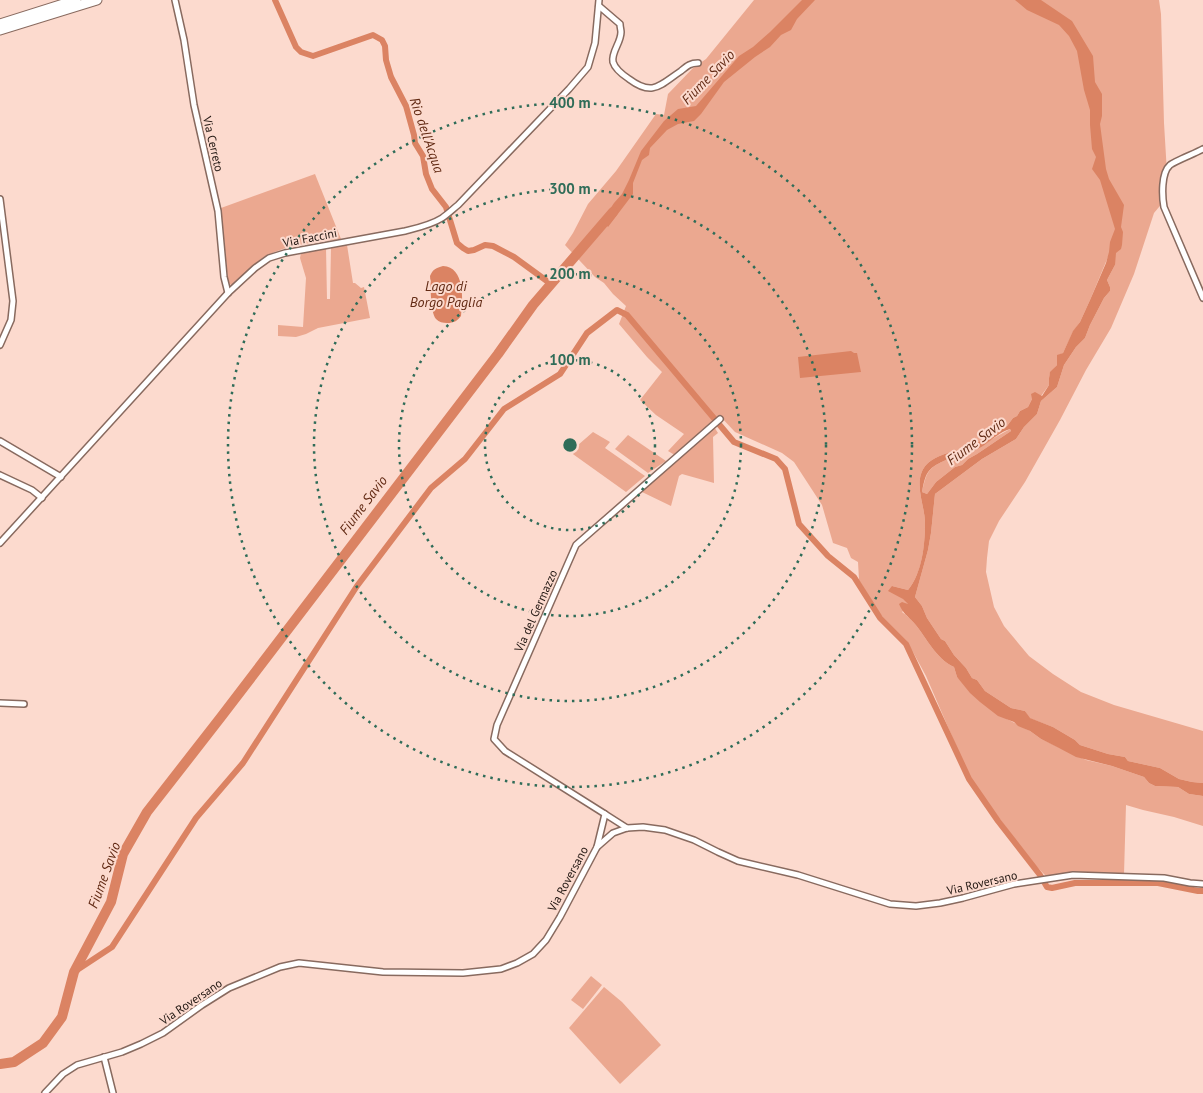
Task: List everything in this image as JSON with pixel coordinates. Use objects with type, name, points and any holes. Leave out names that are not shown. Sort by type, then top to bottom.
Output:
[{"type":"highway","points":[[0,24],[76,0]]},
{"type":"highway","points":[[0,30],[97,0]]},
{"type":"street","name":"Via Cerreto","points":[[176,0],[194,105],[218,211],[224,277],[228,294]]},
{"type":"street","name":"Via Faccini","points":[[0,543],[228,294],[255,268],[269,258],[298,250],[405,232],[432,223],[442,218],[452,209],[570,89],[588,67],[595,43],[599,3]]},
{"type":"street","points":[[599,3],[620,24],[621,33],[613,60],[615,65],[637,85],[644,88],[660,86],[691,63],[698,63]]},
{"type":"street","points":[[1203,149],[1170,165],[1162,192],[1164,207],[1203,298]]},
{"type":"street","points":[[0,199],[13,301],[12,320],[0,345]]},
{"type":"street","name":"Via del Germazzo","points":[[627,828],[505,751],[494,739],[497,725],[576,546],[720,419]]},
{"type":"street","points":[[0,441],[60,477]]},
{"type":"street","points":[[0,475],[32,490],[42,498]]},
{"type":"street","points":[[0,703],[24,704]]},
{"type":"street","points":[[597,847],[605,814]]},
{"type":"street","name":"Via Roversano","points":[[45,1093],[63,1074],[77,1065],[122,1052],[149,1040],[163,1033],[229,988],[280,967],[299,963],[384,972],[464,973],[501,969],[517,964],[533,954],[546,940],[597,847],[613,832],[627,828],[643,827],[665,830],[694,840],[738,861],[798,875],[890,904],[916,906],[940,903],[1014,884],[1073,875],[1164,878],[1200,884]]},
{"type":"street","points":[[104,1057],[114,1093]]},
{"type":"shaded area","points":[[754,0],[1159,0],[1167,173],[1163,193],[1164,201],[1154,213],[1134,274],[1111,328],[1025,482],[999,521],[989,541],[986,572],[994,607],[1004,626],[1029,656],[1053,674],[1081,692],[1114,705],[1203,731],[1203,783],[1179,779],[1160,768],[1128,761],[1125,757],[1080,745],[1053,727],[1029,718],[1025,711],[1011,708],[985,691],[977,680],[972,678],[945,641],[941,639],[915,597],[928,550],[935,494],[982,459],[1016,439],[1024,427],[1037,414],[1041,401],[1057,387],[1064,365],[1076,347],[1085,338],[1104,298],[1110,291],[1107,280],[1115,265],[1108,257],[1080,322],[1063,353],[1057,356],[1057,365],[1050,373],[1049,385],[1041,396],[1032,399],[1028,407],[1020,411],[1007,426],[996,433],[987,436],[970,448],[960,449],[935,458],[923,469],[920,476],[920,492],[925,532],[920,567],[917,576],[908,590],[892,586],[909,605],[902,612],[913,622],[936,653],[954,667],[957,677],[1007,719],[1041,739],[1086,760],[1112,766],[1144,777],[1155,786],[1178,787],[1189,794],[1203,796],[1203,826],[1126,805],[1124,874],[1078,873],[1046,876],[1035,865],[970,778],[926,676],[907,641],[879,613],[859,580],[858,562],[851,558],[847,548],[833,543],[822,505],[794,462],[782,453],[735,432],[720,416],[711,422],[718,433],[713,437],[714,483],[682,474],[679,476],[671,506],[642,492],[642,489],[678,457],[668,451],[684,434],[656,415],[640,400],[662,372],[619,324],[626,306],[565,245],[588,204],[616,171],[656,114],[664,115],[668,94],[693,68],[706,59]]},
{"type":"shaded area","points":[[315,174],[341,239],[279,250],[261,259],[235,284],[231,285],[228,282],[221,208]]},
{"type":"shaded area","points":[[347,245],[353,283],[361,288],[364,287],[370,318],[318,328],[296,337],[278,336],[278,325],[303,327],[306,278],[300,258],[301,253],[326,248],[327,299],[330,299],[331,247]]},
{"type":"shaded area","points":[[1010,429],[1011,431],[968,459],[962,465],[955,467],[936,482],[927,494],[922,492],[926,477],[934,466],[957,452],[967,453]]},
{"type":"shaded area","points":[[593,432],[610,442],[605,448],[645,476],[626,492],[570,452]]},
{"type":"shaded area","points":[[628,435],[666,461],[648,473],[615,449]]},
{"type":"shaded area","points":[[591,976],[602,985],[583,1009],[571,1000]]},
{"type":"shaded area","points":[[604,987],[622,1002],[661,1045],[620,1084],[569,1028]]},
{"type":"water","points":[[802,0],[815,0],[797,19],[791,30],[781,35],[770,47],[724,82],[694,121],[678,124],[667,130],[650,148],[649,155],[642,160],[633,183],[633,194],[608,227],[602,219],[622,194],[641,151],[664,121],[678,109],[696,106],[739,56],[770,32]]},
{"type":"water","points":[[1015,0],[1041,0],[1072,21],[1093,56],[1095,82],[1102,94],[1100,124],[1106,169],[1109,179],[1124,205],[1121,227],[1123,232],[1122,245],[1121,249],[1116,253],[1115,265],[1107,280],[1110,291],[1104,298],[1085,338],[1076,347],[1064,365],[1057,387],[1041,401],[1037,414],[1024,427],[1016,439],[982,459],[935,494],[928,550],[915,597],[941,639],[945,641],[972,678],[977,680],[985,691],[1011,708],[1025,711],[1030,718],[1053,727],[1080,745],[1125,757],[1128,761],[1160,768],[1179,779],[1203,783],[1203,796],[1189,794],[1178,787],[1155,786],[1144,777],[1112,766],[1076,757],[1041,739],[1014,722],[998,716],[970,693],[957,677],[954,667],[936,653],[899,604],[902,602],[908,604],[888,591],[892,586],[908,590],[920,567],[925,531],[920,492],[920,476],[923,469],[928,463],[943,454],[970,448],[987,436],[996,433],[1007,426],[1020,411],[1028,407],[1032,399],[1031,394],[1035,392],[1042,396],[1049,385],[1050,372],[1057,365],[1057,355],[1063,353],[1090,300],[1106,263],[1110,242],[1115,229],[1100,180],[1092,169],[1096,157],[1092,149],[1090,110],[1084,90],[1077,51],[1069,36],[1059,25],[1027,10]],"holes":[[[1010,429],[1011,431],[968,459],[962,465],[955,467],[936,482],[927,494],[922,492],[924,481],[930,469],[934,466],[957,452],[973,451],[1003,432]]]},
{"type":"water","name":"Lago di Borgo Paglia","points":[[443,266],[455,272],[459,278],[462,293],[461,316],[449,323],[436,319],[432,305],[430,276],[435,269]]},
{"type":"water","points":[[851,351],[857,353],[861,372],[800,378],[798,357]]},
{"type":"waterway","name":"Rio dell'Acqua","points":[[275,0],[296,47],[301,52],[313,56],[373,35],[382,40],[391,77],[406,106],[415,143],[423,156],[426,174],[432,189],[446,207],[457,243],[468,251],[485,245],[493,246],[514,257],[551,284]]},
{"type":"waterway","name":"Fiume Savio","points":[[0,1064],[14,1062],[43,1043],[62,1017],[74,972],[111,902],[123,854],[147,812],[498,354],[533,305],[613,212]]},
{"type":"waterway","points":[[74,972],[112,947],[196,818],[243,763],[357,586],[431,488],[465,459],[504,409],[560,374],[587,333],[617,310],[627,315],[734,442],[776,459],[785,469],[799,524],[828,556],[854,577],[880,618],[906,644],[969,779],[1047,887],[1052,888],[1075,883],[1158,883],[1203,891]]}]
